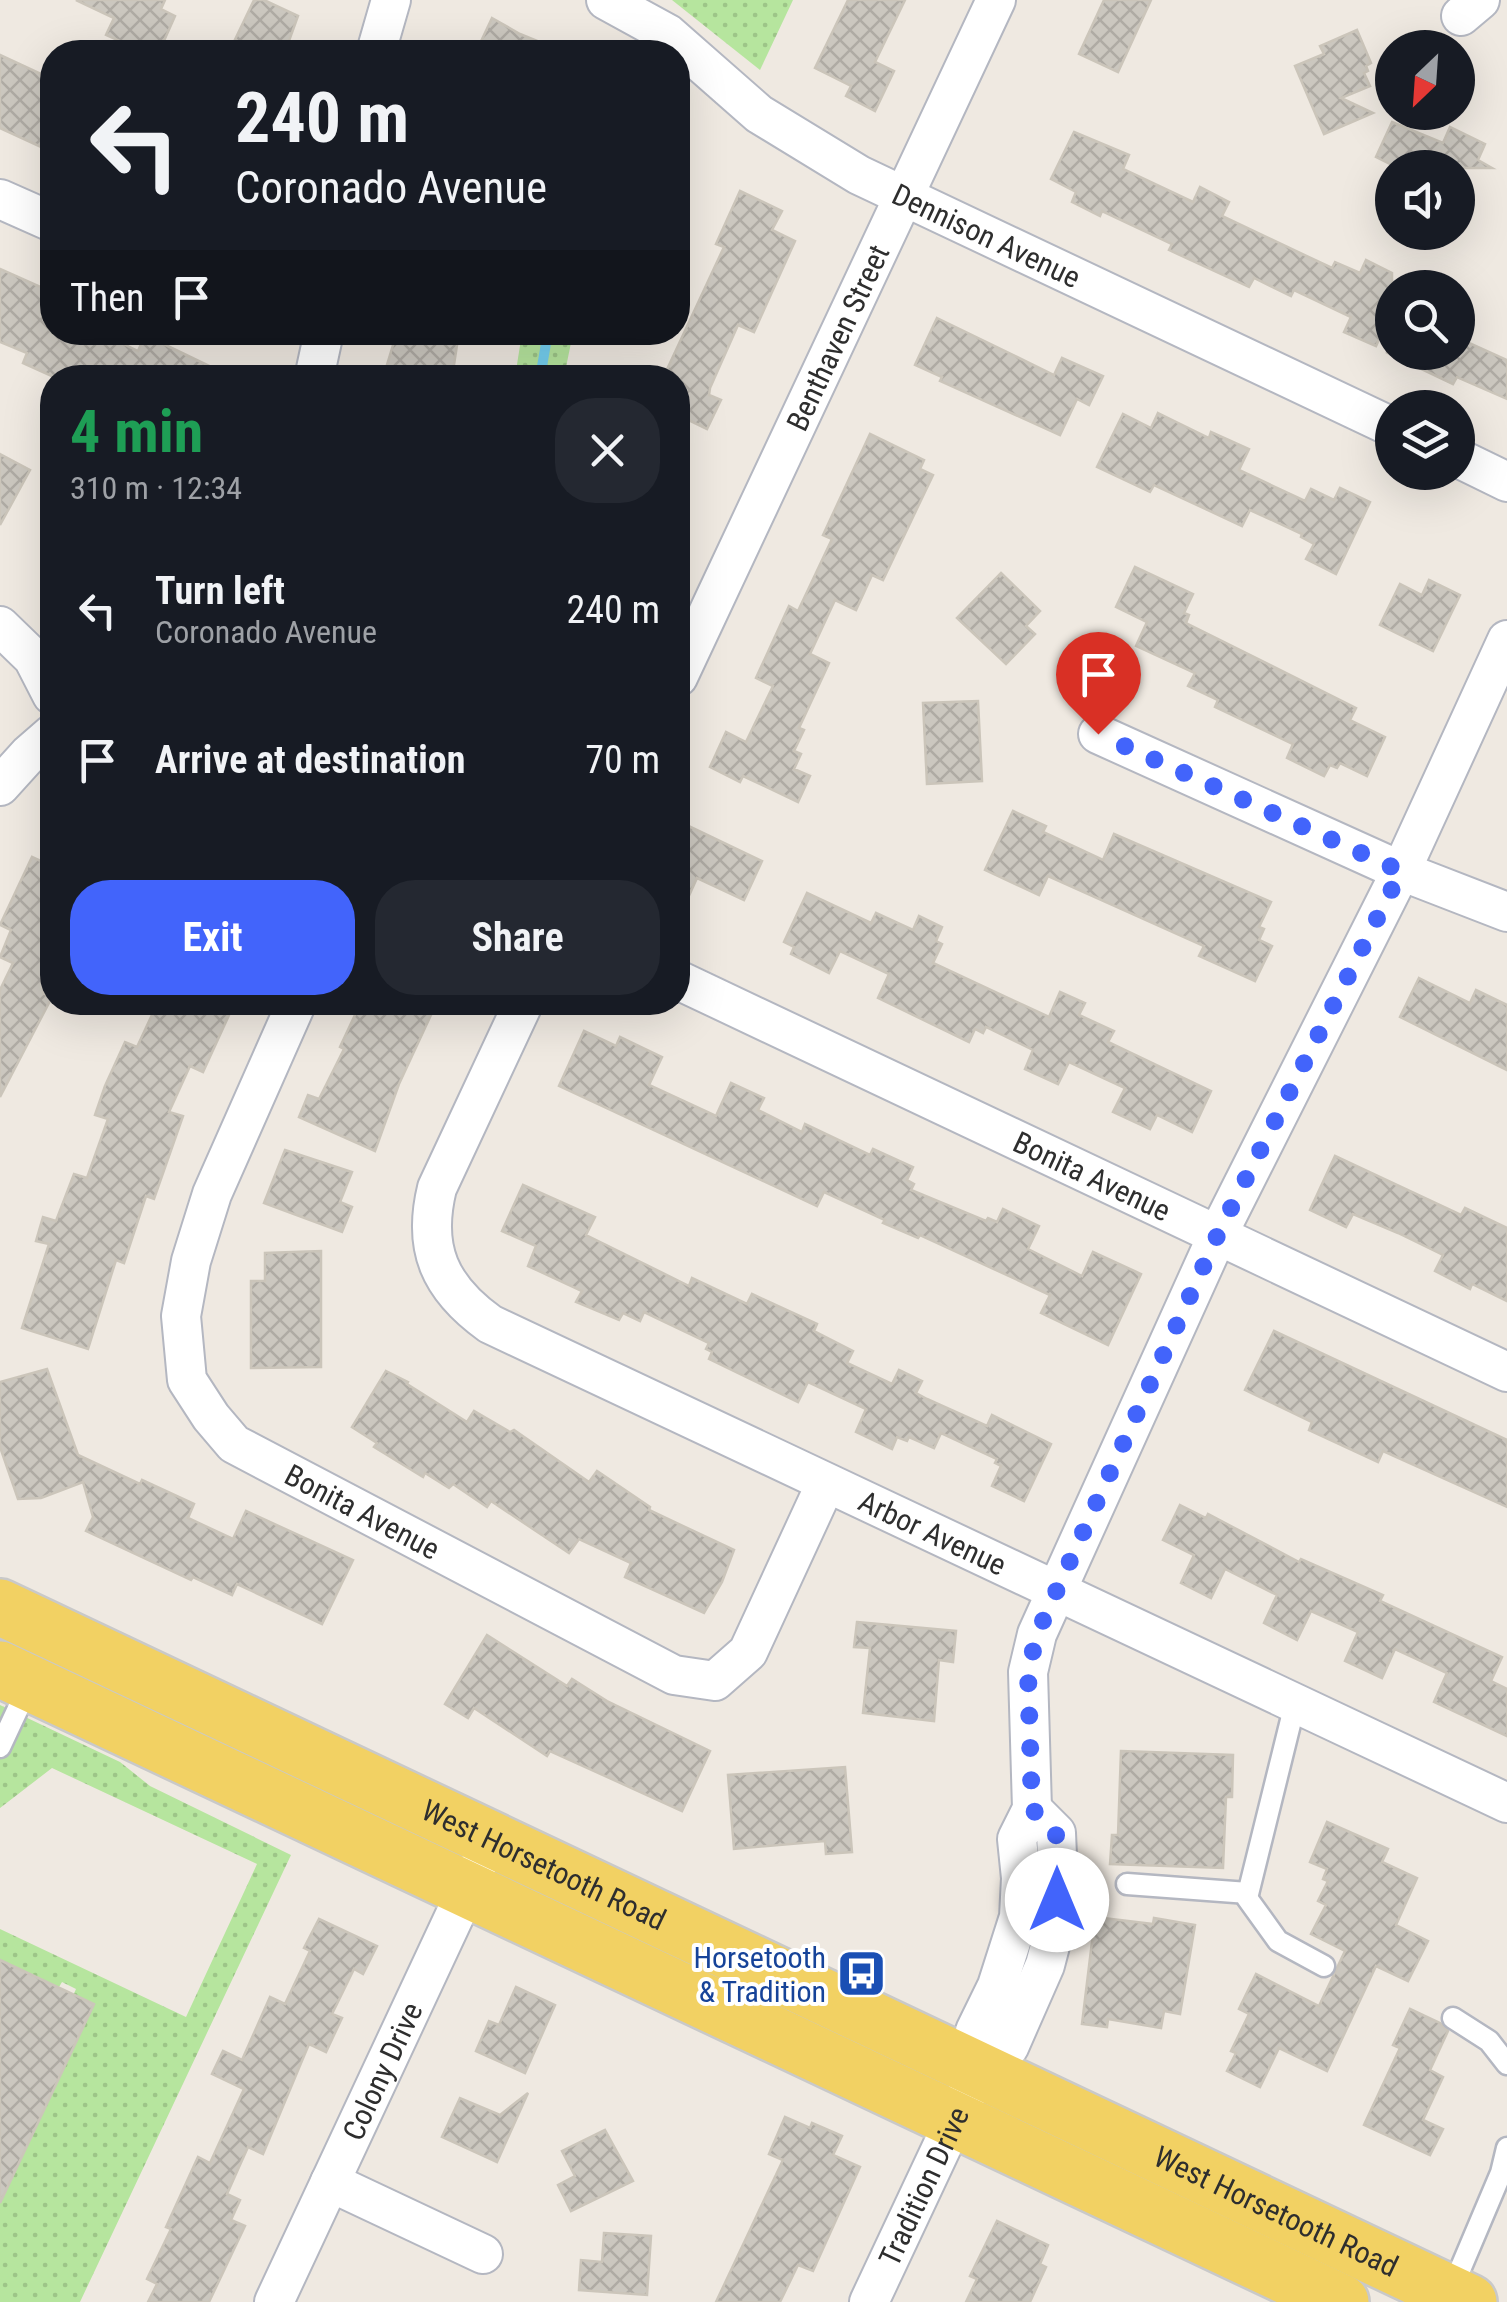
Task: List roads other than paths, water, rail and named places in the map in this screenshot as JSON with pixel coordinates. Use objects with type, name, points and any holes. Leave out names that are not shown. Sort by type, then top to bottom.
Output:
[{"type":"main road","name":"West Horsetooth Road","points":[[0,1606],[33,1660],[467,1890],[1341,2302]]},
{"type":"main road","name":"West Horsetooth Road","points":[[33,1660],[490,1841],[1460,2298]]},
{"type":"street","points":[[379,40],[391,0]]},
{"type":"street","name":"Dennison Avenue","points":[[606,0],[675,40]]},
{"type":"street","name":"Benthaven Street","points":[[690,652],[996,0]]},
{"type":"street","name":"Dennison Avenue","points":[[690,53],[759,114],[859,175],[1375,420]]},
{"type":"street","points":[[0,199],[40,217]]},
{"type":"street","points":[[1475,466],[1507,482]]},
{"type":"street","points":[[0,626],[33,658],[40,672]]},
{"type":"street","name":"Tradition Drive","points":[[869,2302],[978,2070],[1009,2047],[1032,2000],[1056,1923],[1056,1833],[1032,1809],[1028,1672],[1037,1634],[1218,1234],[1401,871],[1507,640]]},
{"type":"street","points":[[1098,734],[1401,871],[1507,912]]},
{"type":"street","points":[[0,786],[40,744]]},
{"type":"street","name":"Bonita Avenue","points":[[690,986],[1507,1372]]},
{"type":"street","name":"Bonita Avenue","points":[[291,1015],[212,1194],[191,1260],[181,1316],[187,1380],[234,1444],[674,1676],[715,1681],[748,1652],[826,1483]]},
{"type":"street","name":"Arbor Avenue","points":[[518,1015],[436,1188],[431,1234],[437,1263],[450,1289],[466,1306],[490,1324],[1507,1803]]},
{"type":"street","name":"Colony Drive","points":[[274,2302],[490,1841]]},
{"type":"street","points":[[330,2182],[483,2254]]},
{"type":"lane","points":[[0,1747],[33,1660]]},
{"type":"lane","points":[[1295,1704],[1247,1898],[1278,1940],[1324,1966]]},
{"type":"lane","points":[[1128,1884],[1248,1894]]},
{"type":"lane","points":[[1453,2018],[1489,2041],[1507,2064]]},
{"type":"lane","points":[[1460,2298],[1507,2148]]},
{"type":"waterway","points":[[542,365],[546,345]]},
{"type":"place","name":"Horsetooth & Tradition","points":[[861,1974]]}]
